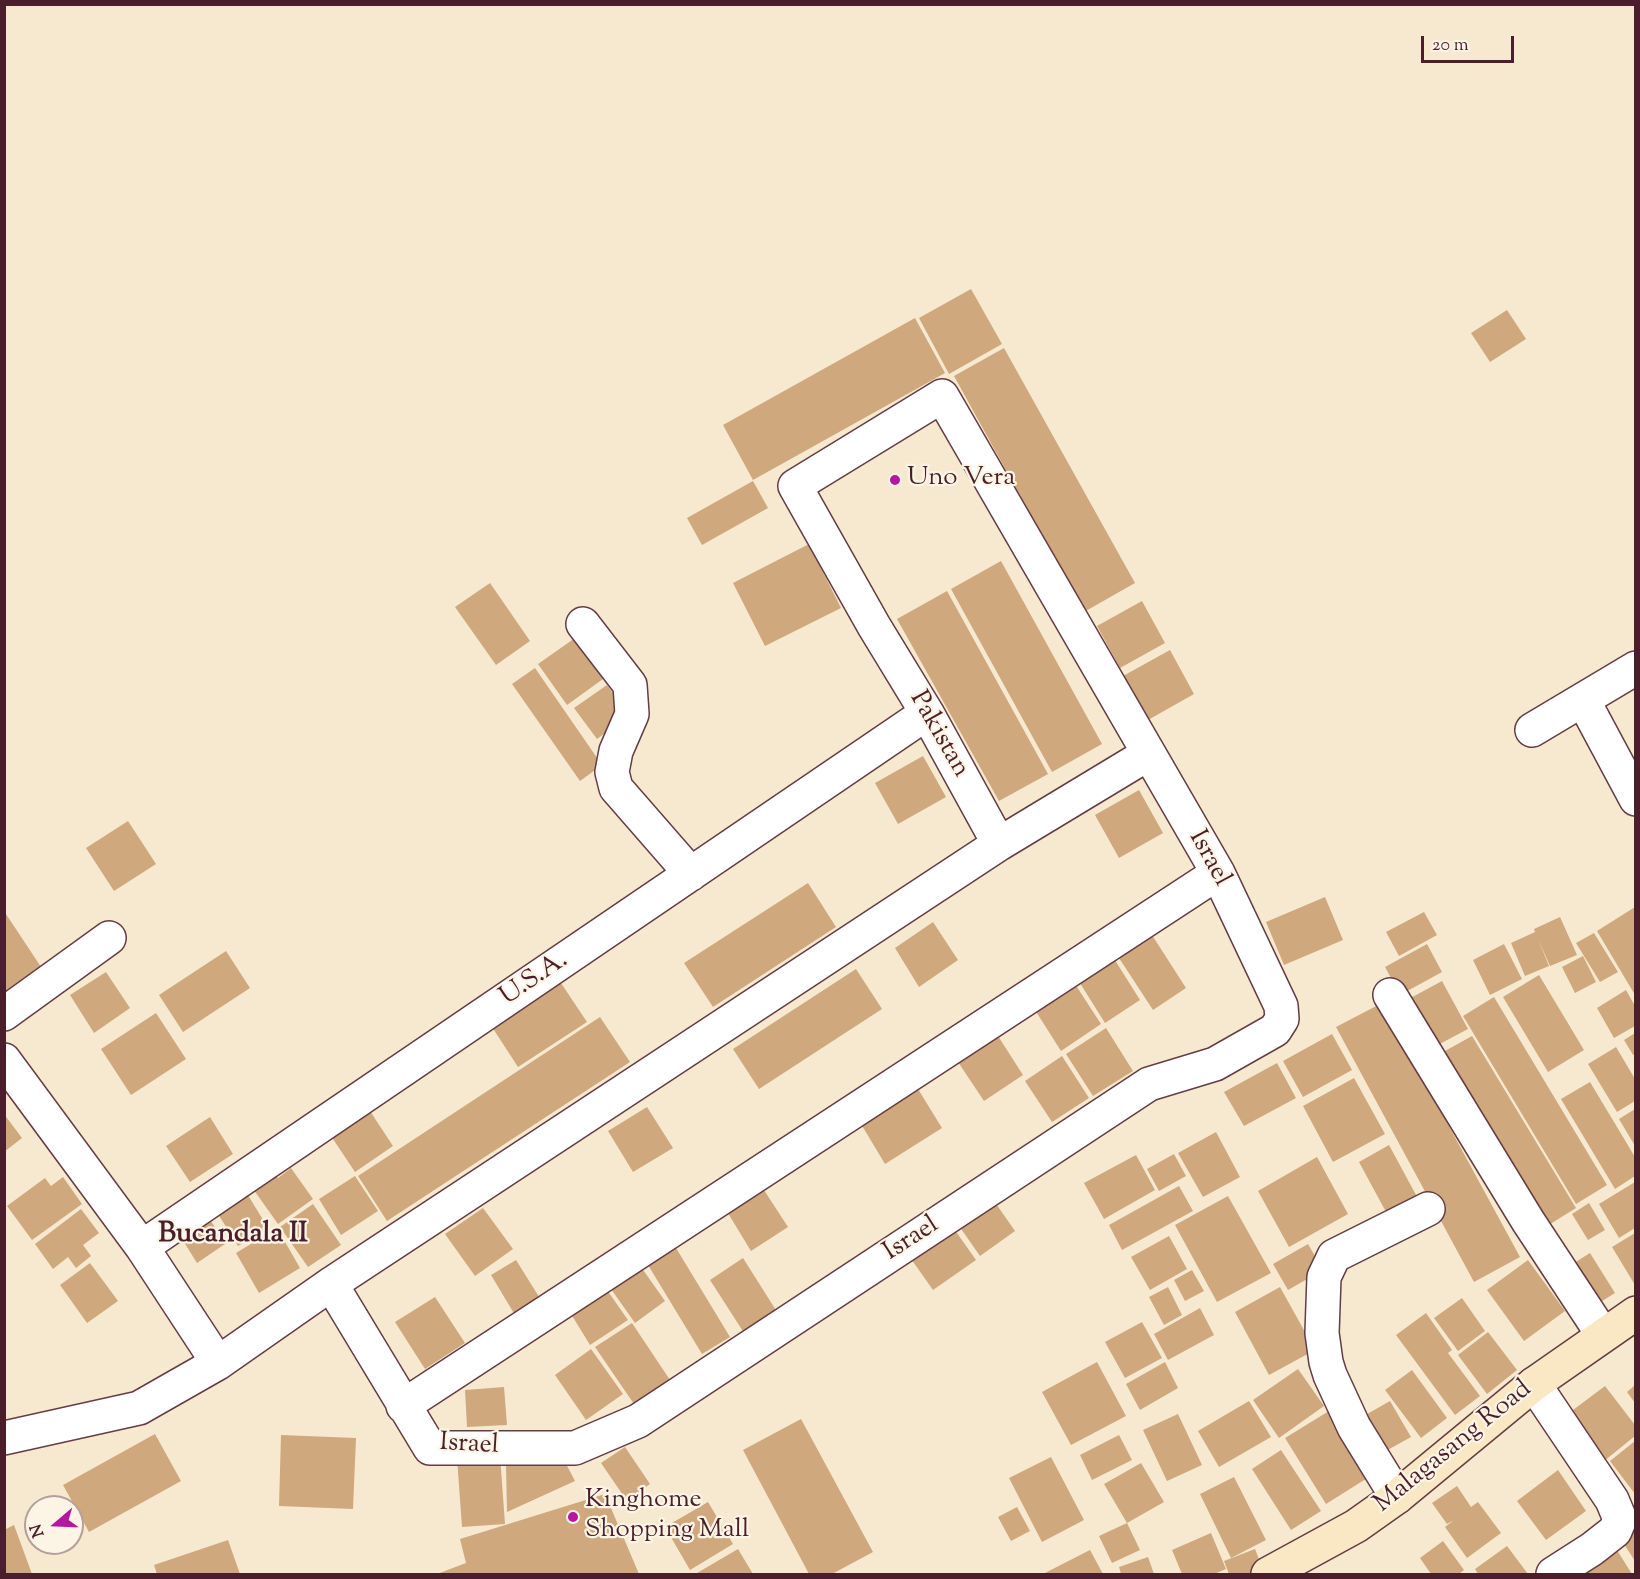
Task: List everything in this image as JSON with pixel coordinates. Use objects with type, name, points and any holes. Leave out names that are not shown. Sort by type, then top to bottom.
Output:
[{"type":"main road","name":"Malagasang Road","points":[[1268,1575],[1356,1526],[1397,1497],[1534,1384],[1635,1313]]},
{"type":"street","name":"Pakistan","points":[[999,844],[927,713],[874,626],[795,486],[942,396],[1148,754]]},
{"type":"street","points":[[583,624],[630,685],[632,714],[616,751],[612,772],[616,788],[691,874]]},
{"type":"street","points":[[1532,730],[1635,669]]},
{"type":"street","points":[[1583,700],[1635,799]]},
{"type":"street","name":"U.S.A.","points":[[142,1247],[927,713]]},
{"type":"street","points":[[4,1438],[139,1408],[218,1363],[331,1284],[999,844],[1148,754]]},
{"type":"street","name":"Israel","points":[[331,1284],[430,1448],[575,1448],[638,1421],[1149,1084],[1215,1064],[1275,1030],[1282,1018],[1281,1006],[1218,873],[1148,754]]},
{"type":"street","points":[[403,1406],[1218,873]]},
{"type":"street","points":[[4,1014],[109,938]]},
{"type":"street","points":[[1390,995],[1528,1221],[1603,1335]]},
{"type":"street","points":[[4,1060],[142,1247],[218,1363]]},
{"type":"street","points":[[1397,1497],[1354,1427],[1330,1375],[1322,1333],[1324,1277],[1334,1256],[1428,1209]]},
{"type":"street","points":[[1534,1384],[1612,1500],[1620,1519],[1615,1531],[1553,1575]]},
{"type":"building","points":[[971,289],[1002,344],[949,374],[919,318]]},
{"type":"building","points":[[1507,310],[1526,339],[1490,362],[1471,333]]},
{"type":"building","points":[[915,318],[945,373],[753,480],[723,425]]},
{"type":"building","points":[[1004,348],[1135,583],[1084,612],[954,376]]},
{"type":"building","points":[[753,481],[768,508],[702,545],[687,518]]},
{"type":"building","points":[[809,544],[841,608],[765,646],[733,583]]},
{"type":"building","points":[[1001,561],[1102,744],[1052,772],[951,589]]},
{"type":"building","points":[[490,583],[530,641],[496,665],[455,607]]},
{"type":"building","points":[[947,591],[1048,774],[999,801],[897,619]]},
{"type":"building","points":[[1142,601],[1165,643],[1120,668],[1097,626]]},
{"type":"building","points":[[575,638],[603,679],[567,705],[538,664]]},
{"type":"building","points":[[1170,650],[1194,694],[1148,720],[1123,676]]},
{"type":"building","points":[[535,668],[602,765],[580,781],[512,684]]},
{"type":"building","points":[[607,685],[629,716],[597,739],[574,708]]},
{"type":"building","points":[[923,756],[946,797],[898,824],[875,783]]},
{"type":"building","points":[[1139,790],[1163,833],[1119,858],[1095,815]]},
{"type":"building","points":[[128,821],[156,864],[114,891],[86,848]]},
{"type":"building","points":[[808,883],[836,927],[713,1007],[684,963]]},
{"type":"building","points":[[1325,897],[1343,940],[1284,965],[1266,922]]},
{"type":"building","points":[[1635,907],[1635,995],[1597,931]]},
{"type":"building","points":[[4,911],[43,970],[4,995]]},
{"type":"building","points":[[1424,912],[1437,935],[1399,956],[1386,932]]},
{"type":"building","points":[[1560,917],[1577,955],[1550,966],[1538,939],[1549,966],[1525,976],[1511,943]]},
{"type":"building","points":[[933,922],[958,960],[919,987],[895,948]]},
{"type":"building","points":[[1594,933],[1618,972],[1600,982],[1576,943]]},
{"type":"building","points":[[1152,935],[1186,988],[1153,1010],[1119,958]]},
{"type":"building","points":[[1427,944],[1442,972],[1400,995],[1385,967]]},
{"type":"building","points":[[1504,944],[1522,979],[1490,995],[1473,960]]},
{"type":"building","points":[[226,951],[250,988],[183,1032],[159,995]]},
{"type":"building","points":[[1583,956],[1596,982],[1575,993],[1562,967]]},
{"type":"building","points":[[1113,957],[1140,1000],[1105,1023],[1078,980]]},
{"type":"building","points":[[856,969],[882,1009],[759,1089],[733,1049]]},
{"type":"building","points":[[106,972],[130,1008],[94,1033],[70,995]]},
{"type":"building","points":[[1539,975],[1584,1050],[1548,1072],[1503,997]]},
{"type":"building","points":[[1442,981],[1468,1029],[1434,1047],[1405,1001]]},
{"type":"building","points":[[561,983],[587,1022],[518,1067],[492,1027]]},
{"type":"building","points":[[1075,984],[1101,1024],[1061,1051],[1035,1010]]},
{"type":"building","points":[[1626,990],[1635,1006],[1635,1026],[1614,1038],[1597,1008]]},
{"type":"building","points":[[1494,997],[1607,1185],[1576,1204],[1463,1016]]},
{"type":"building","points":[[1382,1003],[1520,1257],[1474,1282],[1336,1027]]},
{"type":"building","points":[[156,1013],[186,1059],[131,1095],[101,1049]]},
{"type":"building","points":[[600,1017],[630,1062],[387,1221],[358,1176]]},
{"type":"building","points":[[1106,1028],[1133,1071],[1093,1096],[1066,1054]]},
{"type":"building","points":[[1635,1033],[1635,1053],[1633,1055],[1624,1040]]},
{"type":"building","points":[[1332,1034],[1352,1070],[1303,1097],[1283,1061]]},
{"type":"building","points":[[998,1036],[1023,1075],[984,1101],[958,1062]]},
{"type":"building","points":[[1472,1036],[1576,1208],[1539,1231],[1436,1056]]},
{"type":"building","points":[[1616,1047],[1635,1079],[1635,1101],[1617,1112],[1588,1064]]},
{"type":"building","points":[[1062,1056],[1089,1098],[1052,1122],[1025,1081]]},
{"type":"building","points":[[1277,1063],[1296,1098],[1244,1126],[1224,1092]]},
{"type":"building","points":[[1354,1078],[1385,1134],[1333,1162],[1303,1106]]},
{"type":"building","points":[[1590,1082],[1635,1157],[1635,1176],[1615,1189],[1561,1099]]},
{"type":"building","points":[[918,1089],[942,1128],[885,1164],[861,1124]]},
{"type":"building","points":[[647,1107],[673,1148],[633,1172],[608,1131]]},
{"type":"building","points":[[368,1108],[393,1146],[355,1172],[329,1133]]},
{"type":"building","points":[[1635,1109],[1635,1146],[1619,1119]]},
{"type":"building","points":[[4,1114],[22,1138],[4,1152]]},
{"type":"building","points":[[210,1117],[233,1154],[190,1182],[166,1146]]},
{"type":"building","points":[[1216,1132],[1240,1177],[1203,1197],[1178,1153]]},
{"type":"building","points":[[1389,1145],[1422,1206],[1392,1223],[1359,1162]]},
{"type":"building","points":[[1174,1154],[1186,1176],[1159,1191],[1147,1169]]},
{"type":"building","points":[[1136,1155],[1155,1190],[1104,1219],[1084,1183]]},
{"type":"building","points":[[1317,1157],[1348,1214],[1289,1247],[1258,1191]]},
{"type":"building","points":[[291,1168],[313,1199],[278,1224],[251,1186],[273,1171],[278,1178]]},
{"type":"building","points":[[355,1176],[378,1211],[341,1235],[319,1199]]},
{"type":"building","points":[[63,1177],[82,1204],[32,1240],[7,1206],[45,1178],[51,1186]]},
{"type":"building","points":[[1635,1182],[1635,1228],[1619,1238],[1599,1204]]},
{"type":"building","points":[[1179,1186],[1193,1211],[1122,1250],[1109,1225]]},
{"type":"building","points":[[243,1187],[268,1228],[238,1246],[213,1206]]},
{"type":"building","points":[[762,1187],[788,1227],[751,1251],[726,1210]]},
{"type":"building","points":[[1228,1196],[1271,1273],[1217,1302],[1175,1225]]},
{"type":"building","points":[[992,1198],[1015,1231],[980,1256],[957,1223]]},
{"type":"building","points":[[1589,1203],[1605,1230],[1588,1240],[1572,1214]]},
{"type":"building","points":[[313,1204],[341,1245],[308,1267],[280,1227]]},
{"type":"building","points":[[483,1208],[513,1249],[475,1276],[445,1234]]},
{"type":"building","points":[[81,1209],[99,1233],[83,1245],[91,1256],[76,1268],[68,1257],[53,1269],[35,1244]]},
{"type":"building","points":[[206,1213],[225,1244],[197,1263],[177,1231]]},
{"type":"building","points":[[952,1226],[976,1260],[933,1290],[909,1256]]},
{"type":"building","points":[[277,1228],[300,1268],[259,1293],[236,1253]]},
{"type":"building","points":[[1635,1233],[1635,1285],[1612,1247]]},
{"type":"building","points":[[1169,1236],[1187,1269],[1150,1290],[1131,1257]]},
{"type":"building","points":[[673,1243],[730,1337],[702,1354],[645,1260]]},
{"type":"building","points":[[1308,1244],[1323,1270],[1288,1290],[1273,1264]]},
{"type":"building","points":[[1590,1253],[1615,1293],[1591,1308],[1566,1268]]},
{"type":"building","points":[[743,1258],[779,1315],[746,1336],[710,1280]]},
{"type":"building","points":[[516,1260],[541,1300],[515,1315],[491,1275]]},
{"type":"building","points":[[1528,1260],[1565,1311],[1524,1341],[1487,1290]]},
{"type":"building","points":[[90,1263],[118,1301],[87,1323],[60,1285]]},
{"type":"building","points":[[641,1267],[665,1301],[635,1323],[611,1289]]},
{"type":"building","points":[[1192,1270],[1204,1291],[1185,1301],[1174,1280]]},
{"type":"building","points":[[1168,1287],[1182,1315],[1164,1325],[1149,1297]]},
{"type":"building","points":[[1280,1287],[1315,1350],[1269,1375],[1235,1312]]},
{"type":"building","points":[[607,1290],[628,1320],[590,1345],[571,1314]]},
{"type":"building","points":[[435,1297],[465,1343],[425,1369],[395,1322]]},
{"type":"building","points":[[1462,1298],[1485,1331],[1458,1351],[1434,1318]]},
{"type":"building","points":[[1200,1308],[1214,1335],[1168,1360],[1154,1334]]},
{"type":"building","points":[[1426,1313],[1452,1350],[1448,1353],[1480,1396],[1455,1415],[1396,1335]]},
{"type":"building","points":[[1142,1322],[1162,1358],[1125,1378],[1105,1342]]},
{"type":"building","points":[[632,1323],[670,1380],[634,1404],[595,1347]]},
{"type":"building","points":[[1488,1332],[1517,1370],[1487,1394],[1458,1355]]},
{"type":"building","points":[[591,1349],[623,1394],[586,1420],[555,1375]]},
{"type":"building","points":[[1097,1362],[1126,1416],[1071,1445],[1042,1392]]},
{"type":"building","points":[[1165,1362],[1178,1388],[1140,1410],[1126,1384]]},
{"type":"building","points":[[1298,1369],[1324,1406],[1279,1438],[1253,1400]]},
{"type":"building","points":[[1412,1370],[1447,1418],[1421,1438],[1385,1390]]},
{"type":"building","points":[[1635,1385],[1635,1403],[1627,1392]]},
{"type":"building","points":[[1605,1386],[1635,1425],[1635,1436],[1598,1466],[1561,1419]]},
{"type":"building","points":[[504,1387],[507,1425],[467,1427],[465,1390]]},
{"type":"building","points":[[1249,1401],[1271,1437],[1219,1467],[1198,1431]]},
{"type":"building","points":[[1390,1401],[1411,1437],[1375,1457],[1355,1421]]},
{"type":"building","points":[[1329,1411],[1369,1477],[1326,1504],[1285,1438]]},
{"type":"building","points":[[1178,1414],[1202,1465],[1167,1481],[1143,1430]]},
{"type":"building","points":[[801,1419],[873,1552],[832,1574],[809,1574],[743,1450]]},
{"type":"building","points":[[155,1434],[181,1481],[89,1532],[84,1523],[84,1495],[69,1495],[63,1485]]},
{"type":"building","points":[[281,1435],[356,1438],[353,1509],[279,1506]]},
{"type":"building","points":[[1119,1435],[1132,1460],[1092,1480],[1080,1455]]},
{"type":"building","points":[[1635,1441],[1635,1494],[1610,1461]]},
{"type":"building","points":[[625,1447],[650,1484],[627,1501],[601,1463]]},
{"type":"building","points":[[1281,1450],[1321,1511],[1291,1530],[1252,1469]]},
{"type":"building","points":[[500,1455],[505,1524],[462,1527],[457,1458]]},
{"type":"building","points":[[1051,1457],[1084,1520],[1042,1542],[1009,1478]]},
{"type":"building","points":[[564,1460],[575,1481],[507,1512],[506,1464]]},
{"type":"building","points":[[1141,1463],[1164,1502],[1127,1523],[1104,1484]]},
{"type":"building","points":[[1558,1470],[1586,1511],[1546,1540],[1517,1501]]},
{"type":"building","points":[[1234,1477],[1266,1540],[1231,1558],[1200,1494]]},
{"type":"building","points":[[1457,1486],[1471,1507],[1478,1502],[1501,1533],[1467,1558],[1445,1527],[1454,1520],[1447,1524],[1432,1503]]},
{"type":"building","name":"Kinghome Shopping Mall","points":[[605,1494],[639,1574],[437,1574],[466,1563],[460,1539]]},
{"type":"building","points":[[708,1502],[733,1544],[690,1570],[665,1527]]},
{"type":"building","points":[[1017,1507],[1030,1531],[1011,1541],[998,1517]]},
{"type":"building","points":[[1127,1523],[1140,1550],[1112,1563],[1099,1536]]},
{"type":"building","points":[[1635,1523],[1635,1561],[1618,1535]]},
{"type":"building","points":[[14,1525],[32,1574],[4,1574],[4,1530]]},
{"type":"building","points":[[1211,1533],[1226,1569],[1214,1574],[1182,1574],[1172,1550]]},
{"type":"building","points":[[228,1540],[240,1574],[157,1574],[154,1565]]},
{"type":"building","points":[[1443,1541],[1464,1570],[1459,1574],[1431,1574],[1420,1558]]},
{"type":"building","points":[[1507,1546],[1528,1574],[1478,1574],[1475,1569]]},
{"type":"building","points":[[1615,1547],[1632,1574],[1578,1574]]},
{"type":"building","points":[[738,1549],[753,1574],[697,1573]]},
{"type":"building","points":[[1255,1549],[1264,1572],[1229,1574],[1224,1561]]},
{"type":"building","points":[[1090,1550],[1103,1574],[1043,1574]]},
{"type":"building","points":[[1148,1557],[1154,1574],[1121,1574],[1119,1567]]},
{"type":"place","name":"Uno Vera","points":[[895,480]]},
{"type":"place","name":"Kinghome Shopping Mall","points":[[573,1517]]},
{"type":"district","name":"Bucandala II","points":[[233,1236]]}]
